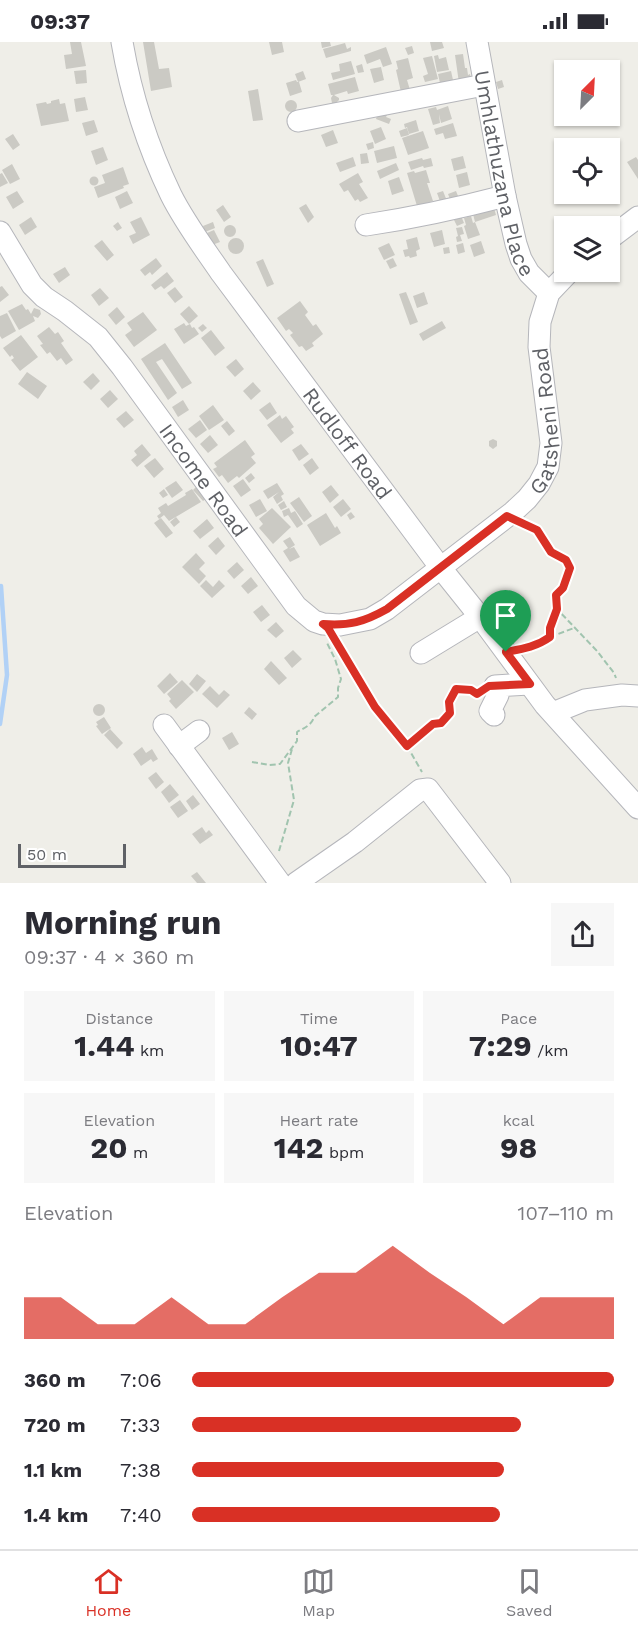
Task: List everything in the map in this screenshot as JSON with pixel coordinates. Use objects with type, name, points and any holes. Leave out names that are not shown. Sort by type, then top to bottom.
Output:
[{"type":"street","name":"Rudloff Road","points":[[122,42],[140,118],[154,158],[172,197],[189,225],[440,567],[530,684],[638,808]]},
{"type":"street","name":"Umhlathuzana Place","points":[[477,42],[516,244],[521,260],[529,273],[549,293]]},
{"type":"street","points":[[298,121],[484,85]]},
{"type":"street","points":[[366,225],[439,213],[505,196]]},
{"type":"street","points":[[620,231],[638,217]]},
{"type":"street","name":"Income Road","points":[[0,232],[6,253],[32,285],[98,337],[110,351],[296,606],[323,630]]},
{"type":"street","name":"Gatsheni Road","points":[[440,567],[527,499],[539,484],[548,467],[551,443],[539,347],[540,322],[549,293],[559,282]]},
{"type":"street","points":[[323,630],[370,620],[440,567]]},
{"type":"street","points":[[421,653],[480,617]]},
{"type":"street","points":[[494,715],[490,711],[498,695],[495,686],[530,684]]},
{"type":"street","points":[[553,713],[585,700],[630,696]]},
{"type":"street","points":[[164,725],[280,883]]},
{"type":"street","points":[[179,746],[200,731]]},
{"type":"street","points":[[296,883],[354,842],[420,790],[429,789],[500,883]]},
{"type":"path","points":[[507,516],[537,530],[551,552],[566,560],[570,568],[563,588],[556,595],[557,609],[550,628],[550,637]]},
{"type":"path","points":[[557,609],[597,651],[630,696]]},
{"type":"path","points":[[252,762],[280,764],[297,741],[297,732],[313,721],[314,717],[338,697],[341,679],[323,630],[328,628],[375,707],[407,746],[429,789]]},
{"type":"path","points":[[506,652],[531,648],[550,637],[574,628]]},
{"type":"path","points":[[407,746],[433,724],[441,723],[450,713],[449,702],[456,689],[471,690],[477,694],[489,686],[495,686]]},
{"type":"path","points":[[278,854],[294,800],[288,764],[292,748]]},
{"type":"building","points":[[70,42],[81,42],[86,66],[66,69],[64,55],[72,54]]},
{"type":"building","points":[[143,42],[154,42],[159,69],[169,68],[172,87],[151,91]]},
{"type":"building","points":[[269,42],[282,42],[284,52],[272,55]]},
{"type":"building","points":[[321,42],[330,42],[331,46],[322,48]]},
{"type":"building","points":[[430,42],[442,42],[444,48],[432,51]]},
{"type":"building","points":[[345,43],[347,49],[351,47],[351,51],[326,58],[323,49]]},
{"type":"building","points":[[412,46],[414,53],[408,55],[405,48]]},
{"type":"building","points":[[386,47],[392,64],[383,67],[380,59],[367,64],[364,55]]},
{"type":"building","points":[[463,54],[465,68],[467,68],[468,75],[470,74],[471,81],[459,83],[455,55]]},
{"type":"building","points":[[438,55],[439,59],[446,57],[449,70],[437,72],[434,56]]},
{"type":"building","points":[[432,56],[438,79],[425,82],[423,76],[428,74],[423,58]]},
{"type":"building","points":[[408,58],[413,78],[407,80],[410,90],[401,92],[396,61]]},
{"type":"building","points":[[351,61],[355,74],[333,80],[331,73],[340,71],[339,64]]},
{"type":"building","points":[[362,64],[364,72],[358,73],[356,66]]},
{"type":"building","points":[[381,67],[384,80],[374,83],[370,69]]},
{"type":"building","points":[[86,70],[87,83],[76,84],[74,71]]},
{"type":"building","points":[[303,71],[306,79],[298,82],[295,74]]},
{"type":"building","points":[[451,71],[453,80],[440,83],[438,74]]},
{"type":"building","points":[[355,77],[359,91],[348,94],[347,91],[334,95],[339,100],[335,104],[332,103],[333,95],[331,95],[328,84]]},
{"type":"building","points":[[296,80],[302,92],[290,96],[286,83]]},
{"type":"building","points":[[502,80],[504,87],[498,89],[496,82]]},
{"type":"building","points":[[258,89],[263,120],[253,121],[248,91]]},
{"type":"building","points":[[85,97],[88,110],[76,112],[74,99]]},
{"type":"building","points":[[59,99],[60,104],[65,103],[69,121],[41,126],[36,104],[46,102],[47,104]]},
{"type":"building","points":[[293,100],[297,106],[293,112],[289,112],[285,104]]},
{"type":"building","points":[[448,106],[452,119],[441,123],[439,114],[440,123],[433,125],[428,109],[436,107],[437,110]]},
{"type":"building","points":[[378,113],[388,113],[386,117],[391,119],[389,124],[376,119]]},
{"type":"building","points":[[94,120],[98,132],[86,136],[82,123]]},
{"type":"building","points":[[416,120],[419,131],[409,134],[404,124]]},
{"type":"building","points":[[453,123],[457,136],[445,139],[443,133],[436,135],[434,129]]},
{"type":"building","points":[[381,127],[386,139],[375,144],[370,131]]},
{"type":"building","points":[[407,128],[409,135],[401,137],[399,131]]},
{"type":"building","points":[[333,130],[338,143],[326,147],[321,135]]},
{"type":"building","points":[[423,131],[429,148],[408,155],[402,138]]},
{"type":"building","points":[[13,134],[20,145],[13,150],[5,139]]},
{"type":"building","points":[[373,142],[374,148],[368,150],[366,144]]},
{"type":"building","points":[[394,146],[397,158],[377,163],[374,151]]},
{"type":"building","points":[[103,147],[108,160],[96,165],[91,151]]},
{"type":"building","points":[[367,153],[369,163],[361,164],[360,154]]},
{"type":"building","points":[[463,156],[466,168],[454,171],[451,159]]},
{"type":"building","points":[[353,157],[356,166],[340,172],[336,163]]},
{"type":"building","points":[[636,157],[638,160],[638,179],[627,162]]},
{"type":"building","points":[[422,158],[423,160],[431,158],[433,166],[411,170],[408,162]]},
{"type":"building","points":[[396,163],[399,170],[380,179],[377,171]]},
{"type":"building","points":[[12,164],[20,179],[10,184],[2,170]]},
{"type":"building","points":[[123,167],[129,184],[98,198],[94,187],[105,183],[102,175]]},
{"type":"building","points":[[426,170],[430,183],[427,183],[433,201],[417,206],[407,173]]},
{"type":"building","points":[[467,172],[470,185],[459,188],[456,175]]},
{"type":"building","points":[[2,173],[8,183],[0,187],[0,174]]},
{"type":"building","points":[[358,173],[363,182],[359,184],[368,198],[360,202],[358,199],[355,201],[348,190],[344,192],[339,184]]},
{"type":"building","points":[[94,176],[99,181],[94,186],[89,181]]},
{"type":"building","points":[[399,177],[404,191],[392,195],[388,181]]},
{"type":"building","points":[[17,191],[24,202],[13,209],[6,197]]},
{"type":"building","points":[[127,191],[133,203],[120,209],[115,197]]},
{"type":"building","points":[[443,191],[447,201],[441,204],[437,193]]},
{"type":"building","points":[[456,191],[458,196],[450,199],[448,194]]},
{"type":"building","points":[[306,204],[314,217],[308,223],[299,208]]},
{"type":"building","points":[[223,205],[231,217],[224,222],[216,210]]},
{"type":"building","points":[[494,208],[496,215],[475,222],[473,214]]},
{"type":"building","points":[[461,216],[464,223],[457,226],[454,220]]},
{"type":"building","points":[[471,216],[480,235],[468,239],[464,218]]},
{"type":"building","points":[[31,217],[37,227],[25,235],[19,225]]},
{"type":"building","points":[[141,217],[150,235],[133,244],[129,236],[136,233],[130,222]]},
{"type":"building","points":[[118,222],[122,228],[117,231],[113,226]]},
{"type":"building","points":[[213,222],[215,228],[205,232],[203,226]]},
{"type":"building","points":[[232,225],[236,231],[232,237],[228,237],[224,229]]},
{"type":"building","points":[[462,227],[464,234],[460,235],[462,241],[457,242],[456,228]]},
{"type":"building","points":[[214,230],[220,242],[212,245],[207,233]]},
{"type":"building","points":[[442,230],[445,244],[434,247],[430,233]]},
{"type":"building","points":[[417,237],[420,249],[416,251],[417,256],[405,257],[403,250],[408,249],[406,240]]},
{"type":"building","points":[[236,238],[242,240],[244,246],[242,252],[236,254],[230,252],[228,246],[230,240]]},
{"type":"building","points":[[102,240],[114,255],[107,261],[94,246]]},
{"type":"building","points":[[481,241],[485,253],[474,257],[470,245]]},
{"type":"building","points":[[389,243],[395,255],[384,260],[378,248]]},
{"type":"building","points":[[463,243],[465,252],[458,254],[456,245]]},
{"type":"building","points":[[449,247],[450,253],[444,254],[443,248]]},
{"type":"building","points":[[156,258],[162,266],[152,275],[150,272],[145,276],[140,270]]},
{"type":"building","points":[[393,258],[397,266],[390,269],[386,261]]},
{"type":"building","points":[[263,259],[274,284],[267,287],[256,262]]},
{"type":"building","points":[[65,267],[70,275],[59,283],[53,274]]},
{"type":"building","points":[[167,272],[174,281],[164,289],[161,286],[155,290],[151,285]]},
{"type":"building","points":[[2,286],[9,295],[0,302],[0,287]]},
{"type":"building","points":[[175,287],[183,297],[175,303],[167,293]]},
{"type":"building","points":[[100,288],[109,298],[99,306],[91,295]]},
{"type":"building","points":[[406,292],[418,322],[410,325],[399,294]]},
{"type":"building","points":[[424,292],[428,304],[417,308],[413,296]]},
{"type":"building","points":[[300,301],[308,312],[305,315],[323,334],[312,343],[314,346],[306,351],[302,346],[299,347],[290,335],[293,333],[289,329],[286,331],[277,318]]},
{"type":"building","points":[[22,304],[31,314],[34,308],[40,310],[41,314],[38,318],[33,316],[35,321],[19,330],[8,311]]},
{"type":"building","points":[[189,306],[198,316],[189,324],[180,314]]},
{"type":"building","points":[[117,307],[125,317],[116,325],[108,315]]},
{"type":"building","points":[[143,312],[157,330],[134,347],[125,335],[132,330],[127,323]]},
{"type":"building","points":[[7,313],[16,331],[2,339],[0,316]]},
{"type":"building","points":[[442,321],[446,328],[423,341],[419,334]]},
{"type":"building","points":[[184,323],[186,326],[190,324],[199,334],[184,344],[174,329]]},
{"type":"building","points":[[203,324],[207,328],[202,332],[198,328]]},
{"type":"building","points":[[49,327],[55,334],[58,332],[64,341],[61,343],[73,360],[66,365],[61,358],[57,361],[50,352],[47,354],[40,345],[43,344],[37,336]]},
{"type":"building","points":[[211,330],[225,348],[215,356],[201,338]]},
{"type":"building","points":[[21,335],[38,357],[20,371],[11,360],[14,358],[12,355],[10,357],[3,348]]},
{"type":"building","points":[[165,343],[192,383],[182,389],[162,359],[156,362],[177,393],[168,400],[141,359]]},
{"type":"building","points":[[236,359],[244,369],[235,377],[226,367]]},
{"type":"building","points":[[27,372],[47,386],[38,399],[18,384]]},
{"type":"building","points":[[93,373],[100,381],[91,390],[83,382]]},
{"type":"building","points":[[253,382],[261,391],[251,400],[243,391]]},
{"type":"building","points":[[110,390],[118,399],[108,408],[100,399]]},
{"type":"building","points":[[183,400],[189,410],[178,417],[172,407]]},
{"type":"building","points":[[270,402],[277,413],[267,420],[259,410]]},
{"type":"building","points":[[213,405],[224,420],[209,430],[199,416]]},
{"type":"building","points":[[126,411],[134,420],[124,428],[116,419]]},
{"type":"building","points":[[280,415],[282,419],[286,416],[294,427],[291,429],[294,433],[281,443],[267,425]]},
{"type":"building","points":[[200,420],[207,430],[196,438],[188,429]]},
{"type":"building","points":[[227,421],[235,431],[229,436],[221,426]]},
{"type":"building","points":[[210,435],[218,445],[208,453],[200,444]]},
{"type":"building","points":[[493,439],[497,441],[497,446],[493,449],[489,446],[489,441]]},
{"type":"building","points":[[245,440],[255,454],[251,457],[256,463],[239,478],[237,476],[228,483],[213,469],[217,467],[214,463]]},
{"type":"building","points":[[142,444],[151,455],[137,467],[131,460],[137,455],[134,451]]},
{"type":"building","points":[[301,444],[309,454],[299,461],[292,450]]},
{"type":"building","points":[[155,458],[164,469],[154,478],[144,466]]},
{"type":"building","points":[[312,458],[319,468],[310,475],[303,465]]},
{"type":"building","points":[[251,473],[255,478],[249,483],[245,478]]},
{"type":"building","points":[[243,479],[251,490],[241,497],[233,486]]},
{"type":"building","points":[[176,481],[183,490],[172,498],[165,488]]},
{"type":"building","points":[[277,483],[284,494],[281,496],[283,500],[277,504],[273,497],[279,492],[268,499],[263,491]]},
{"type":"building","points":[[331,485],[339,495],[330,503],[322,492]]},
{"type":"building","points":[[197,486],[207,498],[203,501],[193,490]]},
{"type":"building","points":[[164,489],[168,495],[163,498],[159,493]]},
{"type":"building","points":[[192,489],[201,502],[169,521],[164,515],[159,519],[157,516],[161,513],[158,508],[166,503],[168,506]]},
{"type":"building","points":[[299,497],[312,516],[304,522],[290,503]]},
{"type":"building","points":[[260,499],[267,511],[256,517],[249,505]]},
{"type":"building","points":[[343,499],[351,509],[341,517],[333,507]]},
{"type":"building","points":[[284,501],[287,507],[281,510],[278,505]]},
{"type":"building","points":[[272,508],[291,527],[273,544],[259,528],[263,524],[259,519]]},
{"type":"building","points":[[289,508],[291,513],[295,511],[303,524],[297,528],[288,515],[284,517],[282,511]]},
{"type":"building","points":[[351,512],[355,517],[350,520],[347,515]]},
{"type":"building","points":[[326,513],[341,533],[320,546],[307,525]]},
{"type":"building","points":[[176,517],[180,522],[174,527],[170,522]]},
{"type":"building","points":[[161,518],[173,533],[166,538],[154,523]]},
{"type":"building","points":[[207,519],[214,528],[200,539],[193,531]]},
{"type":"building","points":[[218,537],[225,546],[216,555],[208,546]]},
{"type":"building","points":[[290,537],[295,545],[289,549],[294,547],[300,557],[290,562],[283,551],[288,548],[283,541]]},
{"type":"building","points":[[196,553],[205,563],[199,569],[206,576],[199,584],[182,567]]},
{"type":"building","points":[[237,562],[244,570],[234,579],[227,571]]},
{"type":"building","points":[[251,577],[258,586],[248,594],[241,586]]},
{"type":"building","points":[[206,580],[213,587],[219,580],[225,586],[212,598],[200,586]]},
{"type":"building","points":[[262,605],[270,615],[261,622],[253,612]]},
{"type":"building","points":[[276,622],[284,631],[276,638],[267,630]]},
{"type":"building","points":[[293,650],[302,659],[292,668],[284,658]]},
{"type":"building","points":[[271,661],[287,678],[279,685],[264,669]]},
{"type":"building","points":[[170,673],[178,682],[164,694],[157,686]]},
{"type":"building","points":[[197,674],[206,681],[197,692],[189,684]]},
{"type":"building","points":[[182,680],[194,692],[176,709],[169,701],[171,699],[167,694]]},
{"type":"building","points":[[210,686],[219,695],[224,690],[230,695],[217,708],[202,694]]},
{"type":"building","points":[[101,704],[105,710],[101,716],[97,716],[93,708]]},
{"type":"building","points":[[249,707],[257,714],[252,720],[244,713]]},
{"type":"building","points":[[104,717],[111,728],[102,734],[96,722]]},
{"type":"building","points":[[110,729],[123,743],[117,749],[104,735]]},
{"type":"building","points":[[232,732],[239,744],[229,750],[222,738]]},
{"type":"building","points":[[142,747],[146,753],[152,749],[158,759],[153,762],[151,759],[141,766],[133,754]]},
{"type":"building","points":[[156,772],[164,782],[156,789],[148,778]]},
{"type":"building","points":[[170,784],[179,795],[169,803],[161,792]]},
{"type":"building","points":[[193,795],[200,804],[192,810],[186,801]]},
{"type":"building","points":[[180,800],[188,811],[178,818],[170,807]]},
{"type":"building","points":[[202,827],[206,833],[209,830],[213,835],[200,844],[192,834]]},
{"type":"building","points":[[197,872],[206,883],[197,883],[191,876]]},
{"type":"waterway","points":[[0,724],[7,675],[1,586]]},
{"type":"route","points":[[507,516],[537,530],[551,552],[566,560],[570,568],[563,588],[556,595],[557,609],[550,628],[550,637],[531,648],[506,652],[530,684],[489,686],[477,694],[471,690],[456,689],[449,702],[450,713],[441,723],[433,724],[407,746],[375,707],[328,628],[323,624],[340,625],[370,620],[507,516]]}]
